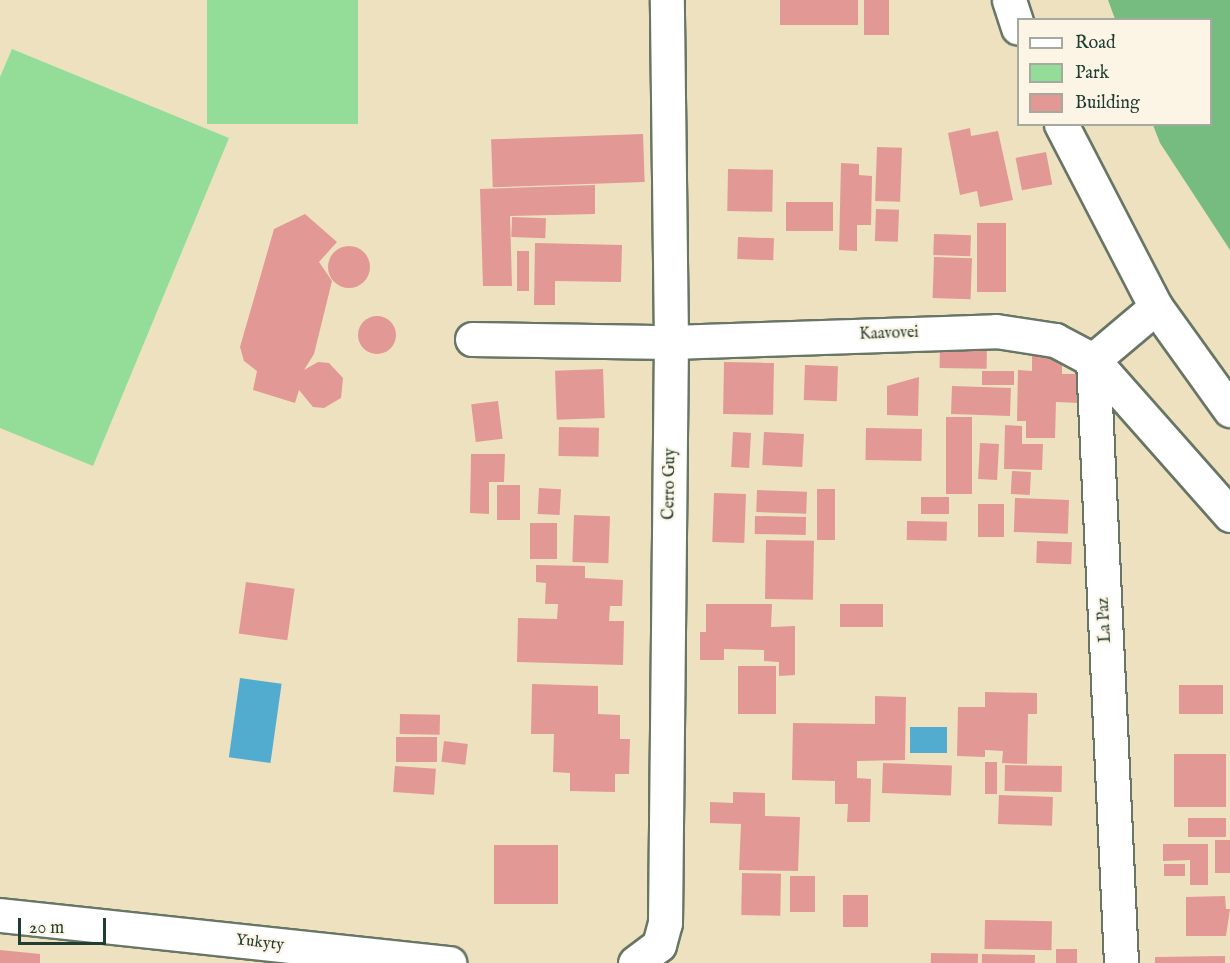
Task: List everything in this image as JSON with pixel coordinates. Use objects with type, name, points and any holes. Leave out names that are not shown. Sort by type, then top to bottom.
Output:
[{"type":"street","name":"Cerro Guy","points":[[639,962],[659,945],[665,923],[671,342],[667,0]]},
{"type":"street","points":[[1010,0],[1017,24]]},
{"type":"street","points":[[1061,126],[1156,307],[1230,410]]},
{"type":"street","points":[[1093,360],[1156,307]]},
{"type":"street","name":"Kaavovei","points":[[472,339],[671,342],[996,331],[1055,340],[1093,360],[1230,515]]},
{"type":"street","name":"La Paz","points":[[1093,360],[1120,963]]},
{"type":"street","name":"Yukyty","points":[[0,915],[449,963]]},
{"type":"green space","points":[[207,0],[358,0],[358,124],[207,124]]},
{"type":"green space","points":[[1108,0],[1230,0],[1230,250],[1160,143],[1153,126],[1212,126],[1212,18],[1115,18]]},
{"type":"green space","points":[[12,49],[229,138],[93,466],[0,428],[0,77]]},
{"type":"water","points":[[240,678],[282,684],[270,763],[229,757]]},
{"type":"water","points":[[910,727],[947,727],[947,753],[910,753]]},
{"type":"building","points":[[780,0],[858,0],[858,25],[780,25]]},
{"type":"building","points":[[864,0],[889,0],[889,35],[864,35]]},
{"type":"building","points":[[970,128],[971,136],[998,131],[1013,200],[980,207],[977,191],[960,195],[948,133]]},
{"type":"building","points":[[643,134],[645,182],[493,187],[491,139]]},
{"type":"building","points":[[877,147],[902,148],[900,202],[875,201]]},
{"type":"building","points":[[1046,152],[1052,184],[1022,190],[1016,158]]},
{"type":"building","points":[[841,163],[859,164],[859,175],[872,176],[871,225],[857,225],[857,251],[839,250]]},
{"type":"building","points":[[728,169],[773,170],[772,212],[727,211]]},
{"type":"building","points":[[595,185],[595,214],[510,216],[512,286],[483,286],[480,189]]},
{"type":"building","points":[[786,202],[833,202],[833,231],[786,231]]},
{"type":"building","points":[[876,209],[899,210],[898,242],[875,241]]},
{"type":"building","points":[[305,214],[337,242],[319,262],[332,281],[314,354],[304,370],[318,362],[329,363],[343,378],[341,398],[324,408],[313,407],[299,390],[295,403],[253,390],[257,371],[244,361],[240,347],[274,229]]},
{"type":"building","points":[[512,217],[546,218],[545,238],[511,237]]},
{"type":"building","points":[[977,223],[1006,223],[1006,292],[977,292]]},
{"type":"building","points":[[934,234],[971,235],[970,256],[933,255]]},
{"type":"building","points":[[738,237],[774,238],[773,260],[737,259]]},
{"type":"building","points":[[535,243],[622,245],[621,282],[555,281],[555,305],[534,305]]},
{"type":"building","points":[[349,246],[357,247],[364,252],[369,259],[369,275],[364,282],[357,287],[349,288],[341,287],[334,282],[329,275],[328,267],[329,259],[334,252],[341,247]]},
{"type":"building","points":[[517,251],[529,251],[529,291],[517,291]]},
{"type":"building","points":[[934,257],[972,258],[971,299],[933,298]]},
{"type":"building","points":[[377,316],[391,321],[396,335],[391,349],[377,354],[363,349],[358,335],[363,321]]},
{"type":"building","points":[[940,344],[987,345],[987,369],[940,368]]},
{"type":"building","points":[[1032,354],[1062,355],[1062,374],[1080,374],[1079,403],[1056,402],[1055,438],[1026,438],[1026,421],[1017,421],[1018,370],[1032,371]]},
{"type":"building","points":[[724,362],[774,363],[773,415],[723,414]]},
{"type":"building","points":[[805,365],[838,366],[837,401],[804,400]]},
{"type":"building","points":[[603,369],[605,418],[557,420],[555,371]]},
{"type":"building","points":[[982,371],[1014,371],[1014,385],[982,385]]},
{"type":"building","points":[[919,377],[918,416],[887,415],[887,386]]},
{"type":"building","points":[[952,386],[1011,388],[1010,416],[951,414]]},
{"type":"building","points":[[498,401],[503,439],[476,442],[471,404]]},
{"type":"building","points":[[946,417],[972,417],[972,494],[946,494]]},
{"type":"building","points":[[1005,425],[1022,426],[1022,444],[1043,444],[1042,470],[1004,469]]},
{"type":"building","points":[[559,427],[599,428],[598,457],[558,456]]},
{"type":"building","points":[[866,428],[922,429],[921,461],[865,460]]},
{"type":"building","points":[[733,432],[751,433],[749,468],[731,467]]},
{"type":"building","points":[[764,432],[804,434],[802,467],[762,465]]},
{"type":"building","points":[[980,443],[999,444],[997,480],[978,479]]},
{"type":"building","points":[[471,454],[505,454],[504,482],[489,482],[489,514],[470,513]]},
{"type":"building","points":[[1012,471],[1031,472],[1030,495],[1011,494]]},
{"type":"building","points":[[497,485],[520,485],[520,520],[497,520]]},
{"type":"building","points":[[539,488],[561,489],[560,515],[538,514]]},
{"type":"building","points":[[817,489],[835,489],[835,540],[817,540]]},
{"type":"building","points":[[757,490],[807,492],[806,514],[756,512]]},
{"type":"building","points":[[714,493],[746,494],[744,543],[712,542]]},
{"type":"building","points":[[921,497],[949,497],[949,514],[921,514]]},
{"type":"building","points":[[1015,498],[1069,500],[1068,534],[1014,532]]},
{"type":"building","points":[[978,504],[1004,504],[1004,537],[978,537]]},
{"type":"building","points":[[574,515],[610,516],[608,563],[572,562]]},
{"type":"building","points":[[755,516],[806,517],[806,535],[755,534]]},
{"type":"building","points":[[907,521],[947,522],[947,541],[907,540]]},
{"type":"building","points":[[530,523],[557,523],[557,559],[530,559]]},
{"type":"building","points":[[766,540],[814,541],[813,600],[765,599]]},
{"type":"building","points":[[1037,541],[1072,542],[1071,564],[1036,563]]},
{"type":"building","points":[[536,565],[585,566],[585,578],[623,580],[622,606],[610,606],[609,621],[624,621],[623,665],[517,662],[518,618],[557,619],[558,604],[545,604],[546,583],[536,582]]},
{"type":"building","points":[[246,582],[295,589],[287,640],[239,633]]},
{"type":"building","points":[[706,604],[772,604],[771,627],[795,626],[795,675],[779,676],[779,662],[764,661],[764,650],[724,649],[724,660],[700,660],[700,632],[706,632]]},
{"type":"building","points":[[840,604],[883,604],[883,627],[840,627]]},
{"type":"building","points":[[738,666],[776,666],[776,714],[738,714]]},
{"type":"building","points":[[532,684],[598,686],[598,714],[620,715],[620,739],[630,739],[629,774],[615,774],[615,792],[570,791],[570,773],[553,772],[554,734],[531,734]]},
{"type":"building","points":[[1179,685],[1223,685],[1223,714],[1179,714]]},
{"type":"building","points":[[985,692],[1037,693],[1037,714],[1028,714],[1027,764],[1002,763],[1003,751],[985,750],[985,757],[957,756],[958,707],[985,707]]},
{"type":"building","points":[[875,696],[906,697],[905,760],[857,761],[857,778],[871,779],[870,822],[847,822],[848,804],[835,804],[835,781],[792,780],[793,723],[875,724]]},
{"type":"building","points":[[400,714],[440,715],[440,735],[400,734]]},
{"type":"building","points":[[396,737],[437,737],[437,762],[396,762]]},
{"type":"building","points":[[444,741],[468,744],[465,765],[441,762]]},
{"type":"building","points":[[1174,754],[1226,754],[1226,807],[1174,807]]},
{"type":"building","points":[[985,762],[997,762],[997,794],[985,794]]},
{"type":"building","points":[[883,763],[952,765],[951,795],[882,793]]},
{"type":"building","points":[[1005,765],[1062,766],[1062,792],[1005,791]]},
{"type":"building","points":[[395,766],[436,769],[434,795],[393,792]]},
{"type":"building","points":[[733,792],[765,793],[765,816],[800,817],[798,871],[739,870],[741,824],[710,823],[710,802],[733,803]]},
{"type":"building","points":[[999,795],[1053,797],[1052,826],[998,824]]},
{"type":"building","points":[[1188,818],[1226,818],[1226,837],[1188,837]]},
{"type":"building","points":[[1215,840],[1230,840],[1230,873],[1215,873]]},
{"type":"building","points":[[1163,844],[1208,844],[1208,885],[1190,885],[1190,860],[1163,861]]},
{"type":"building","points":[[494,845],[558,845],[558,904],[494,904]]},
{"type":"building","points":[[1164,864],[1185,864],[1185,876],[1164,876]]},
{"type":"building","points":[[742,873],[781,874],[780,916],[741,915]]},
{"type":"building","points":[[790,876],[815,876],[815,912],[790,912]]},
{"type":"building","points":[[843,895],[868,895],[868,927],[843,927]]},
{"type":"building","points":[[1225,896],[1226,909],[1230,909],[1226,936],[1186,936],[1186,897]]},
{"type":"building","points":[[985,920],[1052,921],[1051,950],[984,949]]},
{"type":"building","points":[[1056,949],[1077,949],[1077,963],[1056,963]]},
{"type":"building","points":[[0,950],[40,954],[40,963],[0,963]]},
{"type":"building","points":[[931,953],[978,954],[978,963],[931,963]]},
{"type":"building","points":[[982,954],[1035,955],[1035,963],[982,963]]},
{"type":"building","points":[[1225,956],[1225,963],[1155,963],[1155,957]]}]
